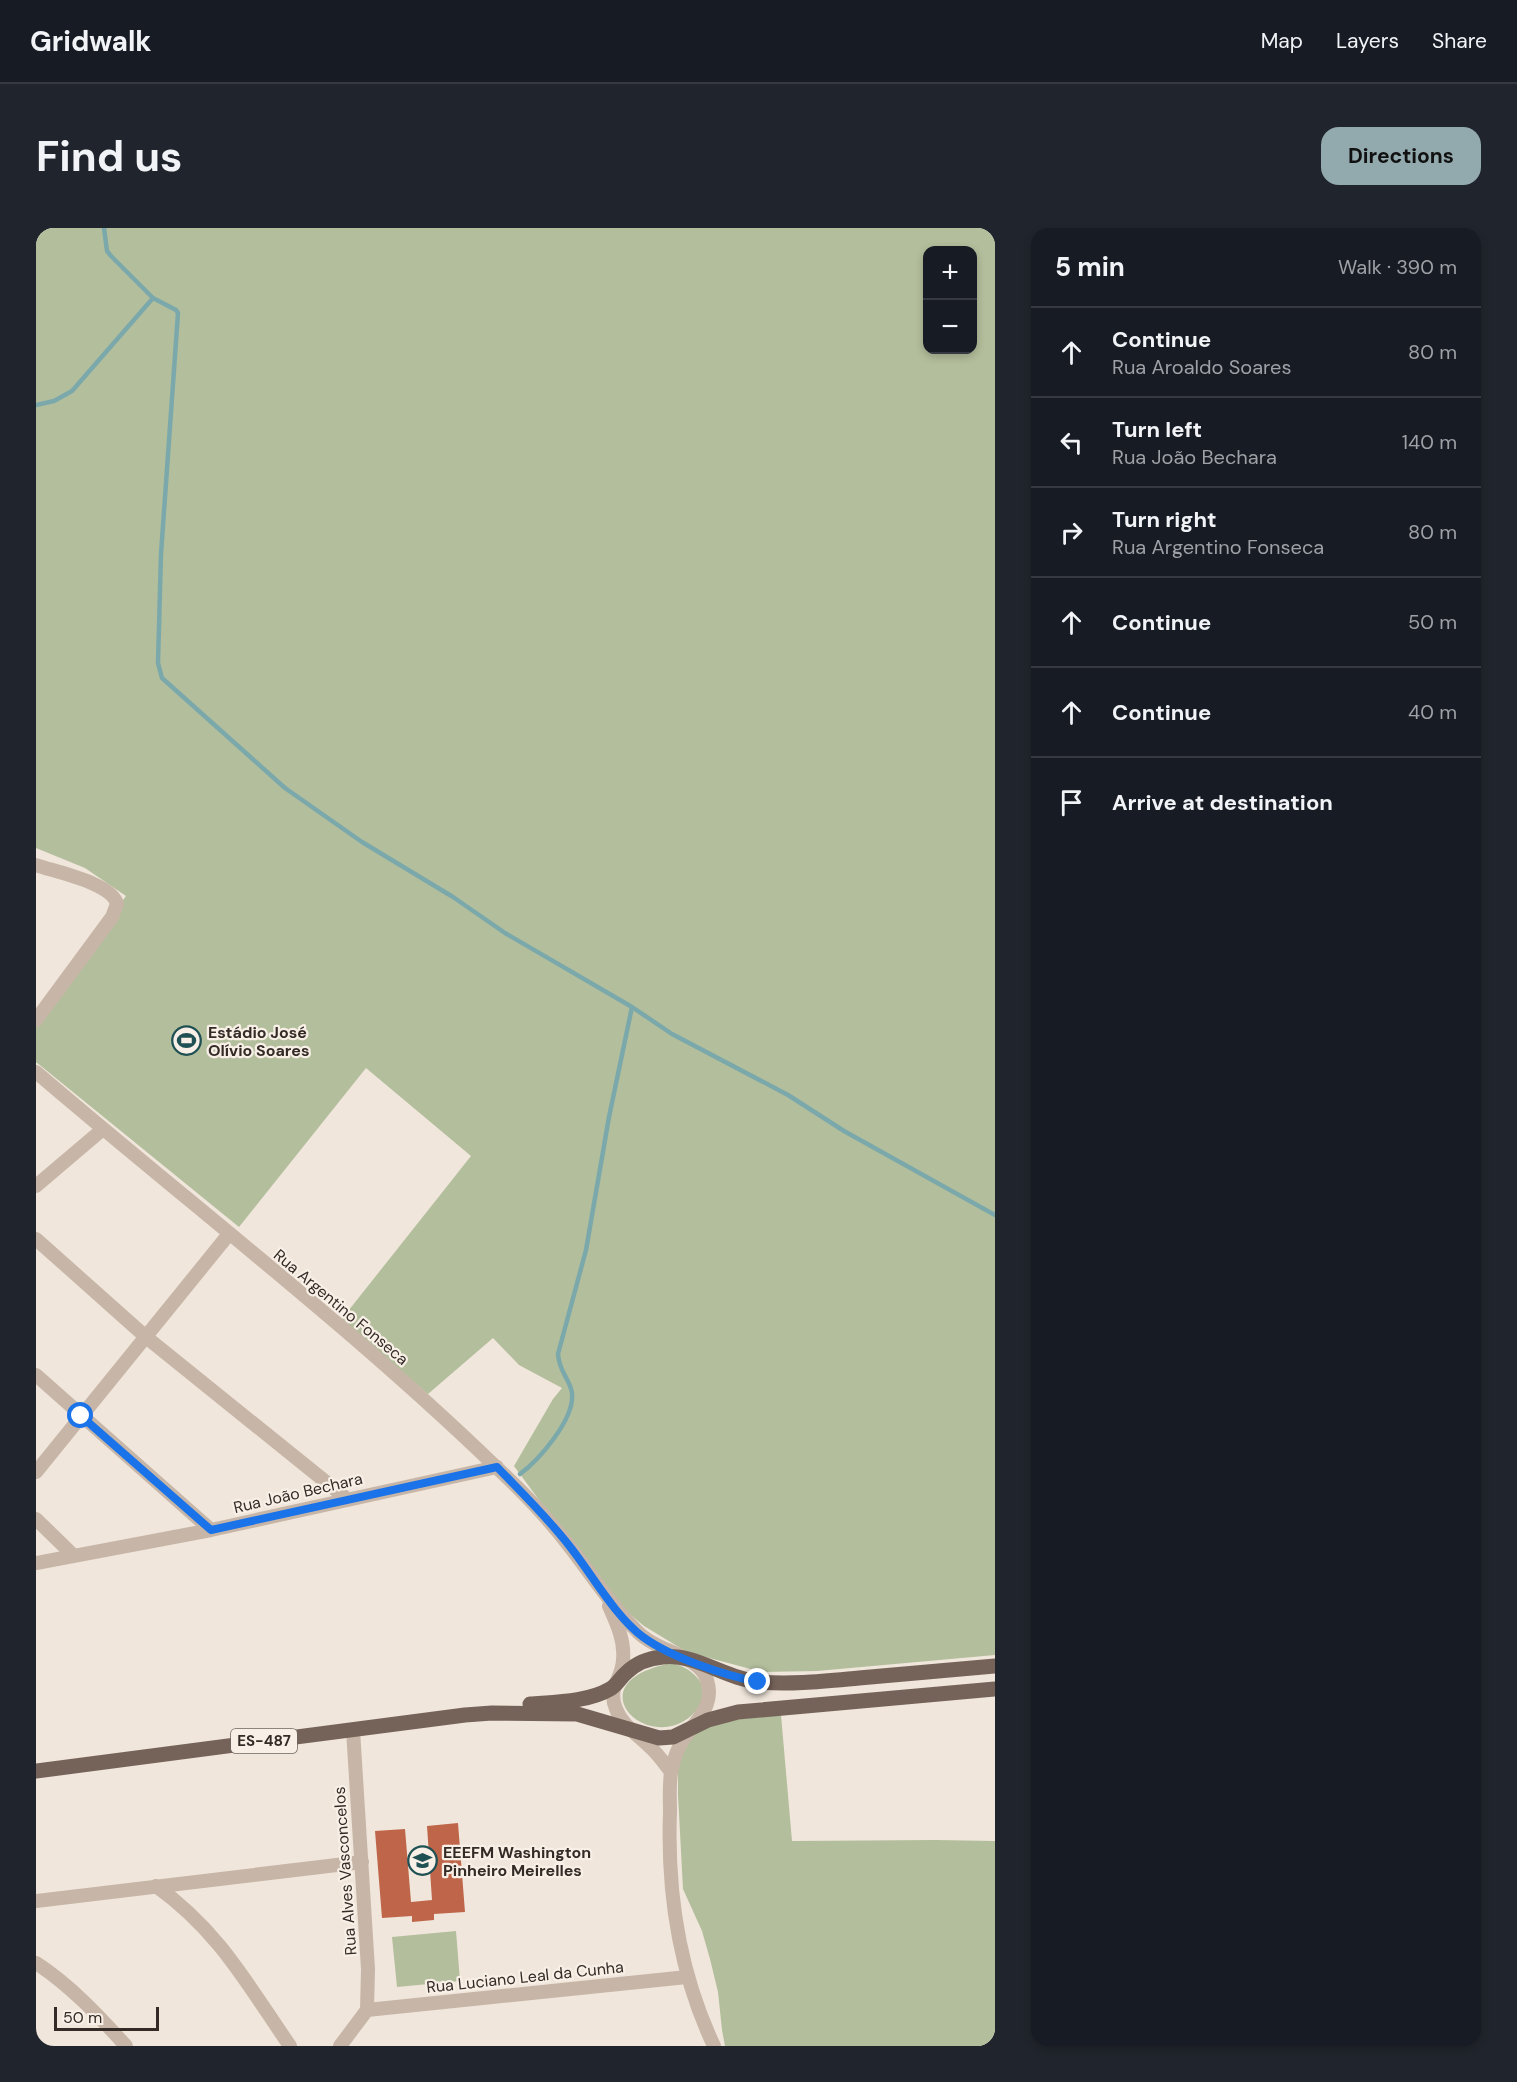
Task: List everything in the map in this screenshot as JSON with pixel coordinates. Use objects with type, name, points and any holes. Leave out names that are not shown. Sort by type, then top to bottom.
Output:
[{"type":"main road","name":"ES-487","points":[[36,1771],[492,1713],[531,1704],[586,1698],[613,1688],[627,1672],[644,1661],[663,1657],[680,1656],[722,1673],[758,1682],[829,1681],[995,1666]]},
{"type":"main road","name":"ES-487","points":[[492,1713],[577,1714],[659,1738],[673,1737],[723,1714],[995,1689]]},
{"type":"street","points":[[36,865],[101,887],[112,894],[117,904],[112,917],[36,1020]]},
{"type":"street","name":"Rua Argentino Fonseca","points":[[36,1072],[377,1358],[497,1467],[550,1522],[601,1590]]},
{"type":"street","points":[[36,1186],[103,1129]]},
{"type":"street","points":[[36,1472],[229,1234]]},
{"type":"street","points":[[36,1239],[146,1337],[347,1499]]},
{"type":"street","points":[[36,1375],[211,1530]]},
{"type":"street","name":"Rua João Bechara","points":[[36,1563],[211,1530],[497,1467]]},
{"type":"street","points":[[36,1518],[74,1556]]},
{"type":"street","points":[[601,1590],[642,1636],[702,1670],[708,1682],[708,1707],[680,1745],[671,1772],[669,1848],[670,1883],[687,1977],[714,2046]]},
{"type":"street","points":[[601,1590],[618,1625],[623,1650],[623,1663],[613,1688],[613,1701],[617,1712],[632,1731],[656,1752],[671,1772]]},
{"type":"street","name":"Rua Alves Vasconcelos","points":[[353,1730],[368,1969],[367,2010]]},
{"type":"street","points":[[36,1901],[362,1862]]},
{"type":"street","points":[[156,1886],[183,1907],[216,1941],[254,1991],[290,2046]]},
{"type":"street","points":[[36,1963],[80,1998],[126,2046]]},
{"type":"street","name":"Rua Luciano Leal da Cunha","points":[[367,2010],[687,1977]]},
{"type":"street","points":[[340,2046],[367,2010]]},
{"type":"green space","points":[[36,228],[995,228],[995,1655],[817,1671],[762,1672],[687,1652],[644,1626],[613,1600],[514,1466],[553,1399],[562,1388],[519,1365],[493,1338],[428,1394],[341,1320],[471,1156],[366,1068],[239,1227],[36,1062],[36,1020],[126,896],[85,868],[36,848]]},
{"type":"green space","points":[[673,1663],[692,1673],[705,1689],[699,1706],[696,1711],[678,1724],[659,1727],[642,1723],[629,1712],[623,1699],[626,1685],[642,1672]]},
{"type":"green space","points":[[781,1715],[792,1841],[995,1841],[995,2046],[725,2046],[718,1992],[710,1959],[702,1931],[683,1889],[678,1763],[692,1732],[719,1721]]},
{"type":"green space","points":[[456,1931],[460,1981],[397,1987],[392,1937]]},
{"type":"building","points":[[458,1823],[465,1912],[434,1914],[434,1920],[412,1922],[412,1916],[382,1918],[375,1831],[405,1829],[411,1902],[432,1900],[427,1826]]},
{"type":"waterway","points":[[104,228],[107,251],[111,256],[153,298],[178,313],[161,554],[158,663],[162,678],[285,788],[362,842],[453,897],[505,933],[632,1007],[672,1034],[788,1095],[844,1131],[995,1215]]},
{"type":"waterway","points":[[36,405],[54,401],[72,391],[153,298]]},
{"type":"waterway","points":[[520,1474],[537,1459],[554,1438],[568,1415],[571,1403],[571,1388],[560,1366],[558,1354],[586,1250],[609,1117],[632,1007]]},
{"type":"place","name":"Estádio José Olívio Soares","points":[[187,1041]]},
{"type":"place","name":"EEEFM Washington Pinheiro Meirelles","points":[[422,1861]]},
{"type":"route","points":[[81,1416],[211,1530],[497,1467],[550,1522],[601,1590],[642,1636],[654,1644],[706,1667],[758,1682]]}]
